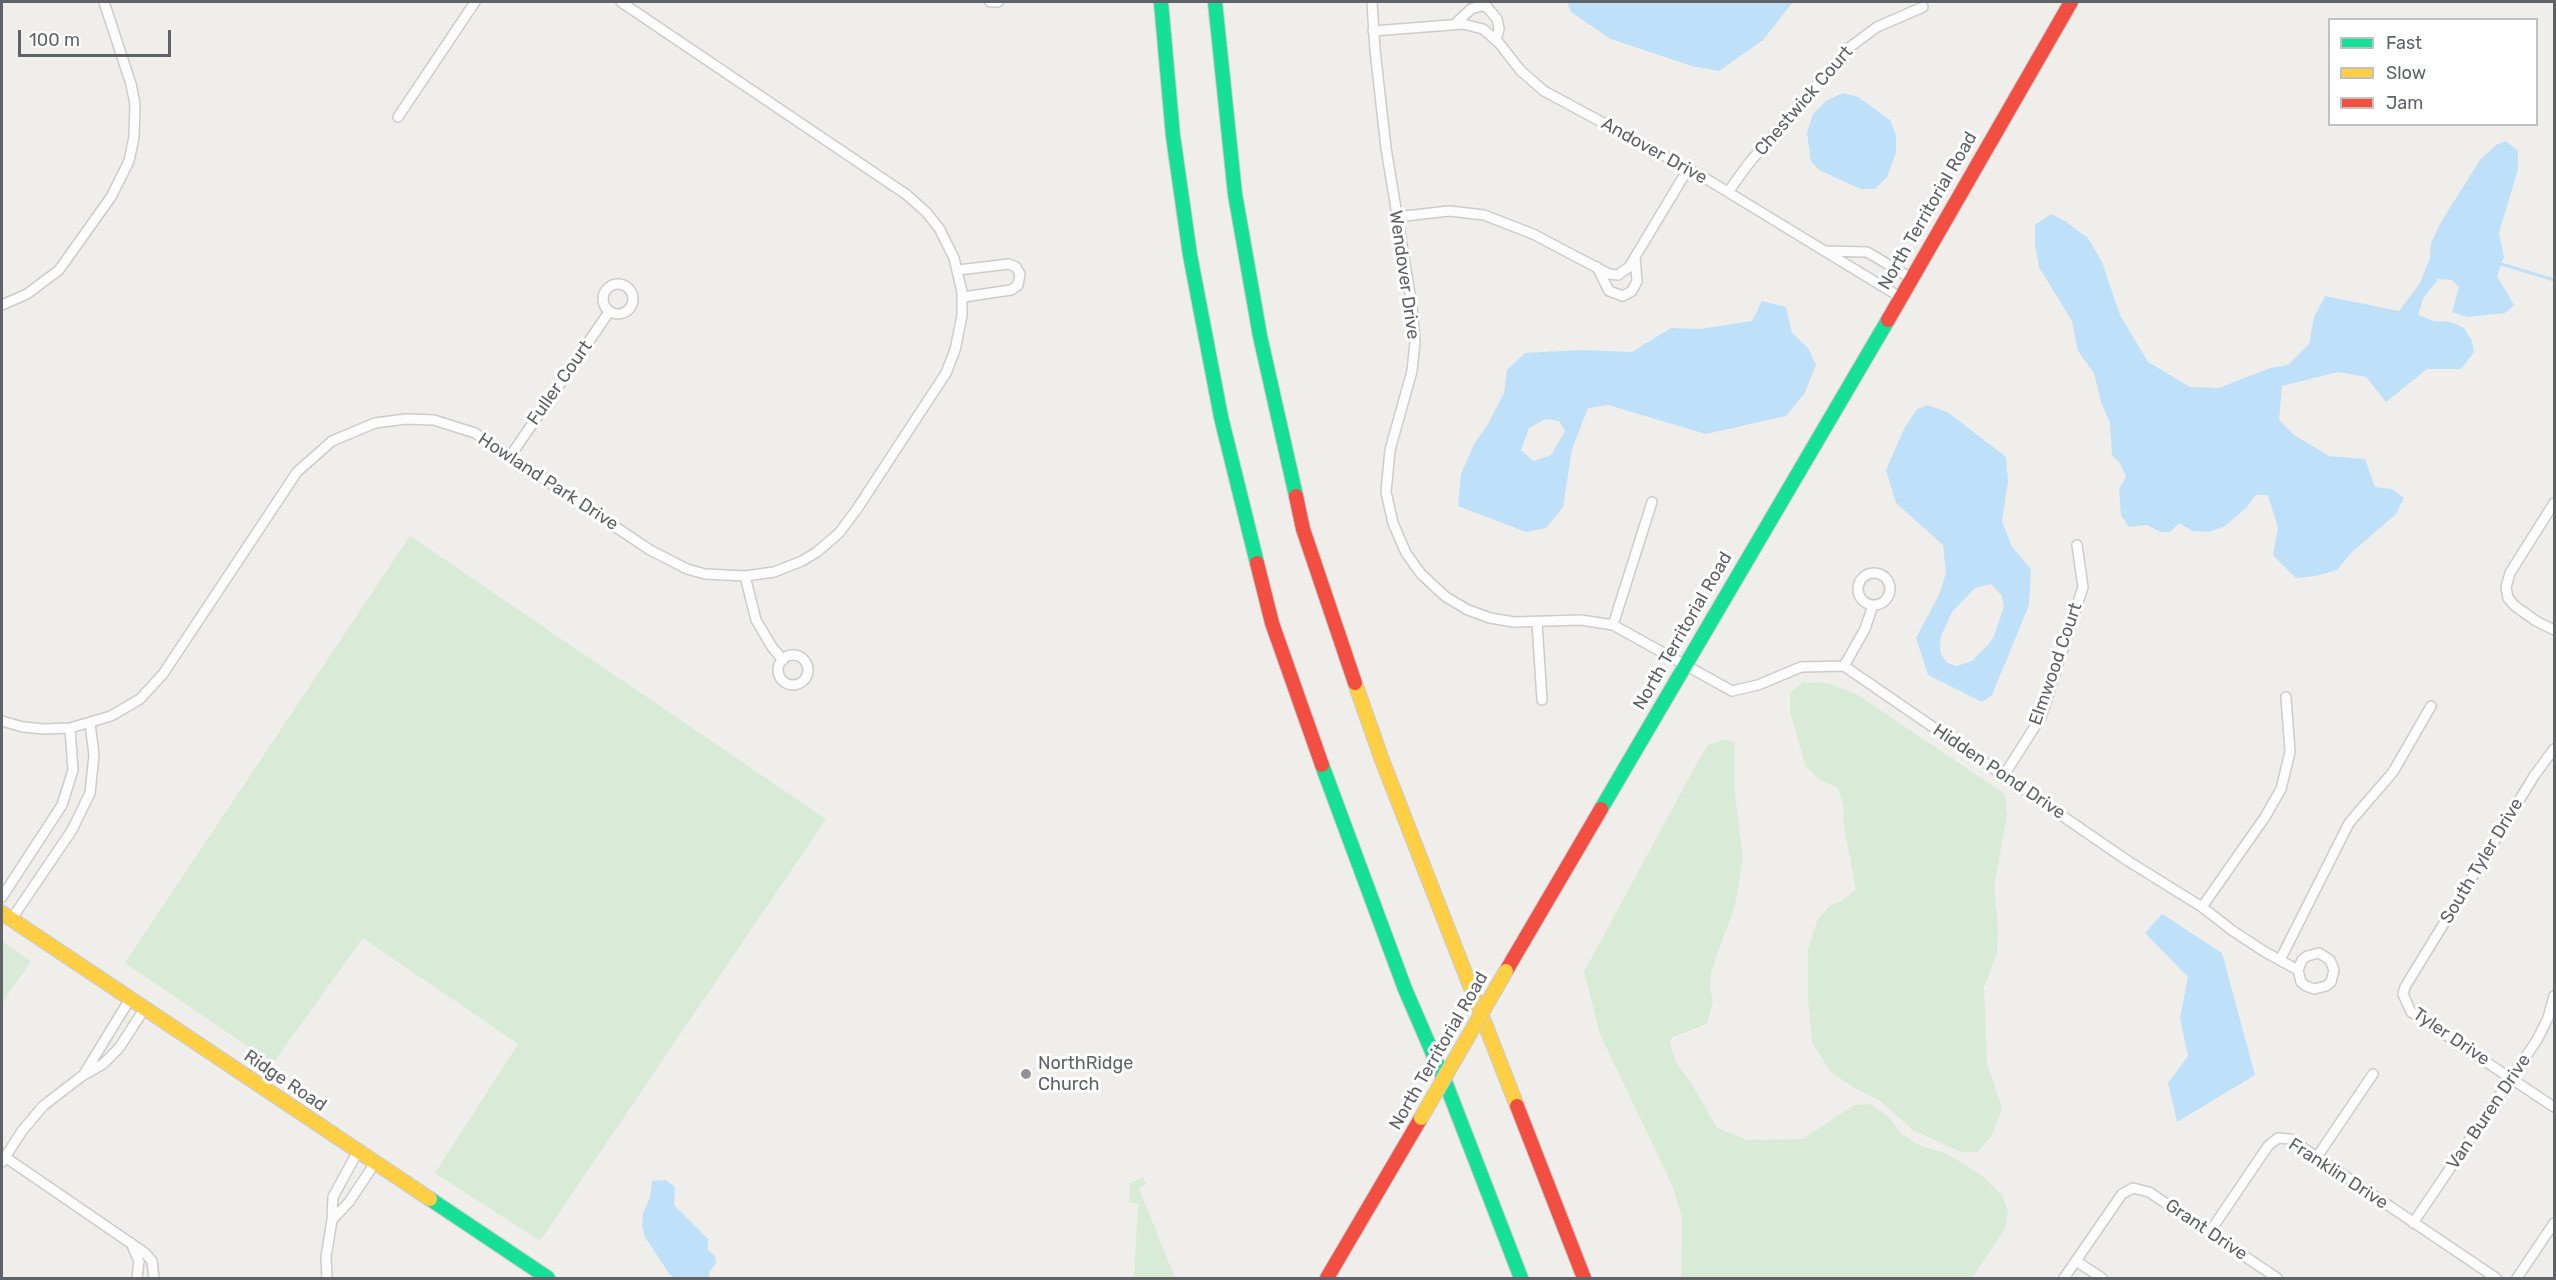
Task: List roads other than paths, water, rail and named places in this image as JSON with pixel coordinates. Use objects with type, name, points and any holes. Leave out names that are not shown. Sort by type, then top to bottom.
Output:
[{"type":"main road","points":[[1161,2],[1173,136],[1190,255],[1221,417],[1272,623],[1304,717],[1405,989],[1446,1084],[1521,1278]]},
{"type":"main road","points":[[1215,2],[1235,194],[1265,359],[1303,529],[1343,652],[1382,760],[1584,1278]]},
{"type":"main road","name":"North Territorial Road","points":[[1327,1278],[2071,2]]},
{"type":"main road","name":"Ridge Road","points":[[6,917],[548,1278]]},
{"type":"street","points":[[2,305],[27,294],[59,270],[111,197],[129,161],[134,137],[135,104],[131,84],[104,2]]},
{"type":"street","points":[[398,117],[475,2]]},
{"type":"street","name":"Howland Park Drive","points":[[2,721],[23,727],[70,728],[90,723],[128,707],[153,687],[172,661],[288,483],[305,462],[332,441],[375,423],[393,420],[427,420],[447,423],[475,433],[666,560],[705,574],[745,576],[774,572],[802,561],[827,544],[847,523],[946,373],[960,333],[963,297],[958,270],[950,246],[939,228],[907,195],[621,2]]},
{"type":"street","points":[[990,2],[998,2]]},
{"type":"street","name":"Wendover Drive","points":[[1372,2],[1380,104],[1396,217],[1412,306],[1415,342],[1412,371],[1387,465],[1386,492],[1393,523],[1421,574],[1446,597],[1468,610],[1490,618],[1514,622],[1581,620],[1613,625],[1684,664]]},
{"type":"street","name":"Andover Drive","points":[[1455,24],[1471,9],[1487,7],[1497,19],[1499,29],[1496,39]]},
{"type":"street","name":"Chestwick Court","points":[[1728,192],[1749,164],[1850,47],[1877,27],[1923,8]]},
{"type":"street","name":"Andover Drive","points":[[1373,32],[1455,24],[1472,25],[1489,33],[1521,71],[1544,91],[1728,192],[1900,297]]},
{"type":"street","points":[[1396,217],[1449,211],[1485,215],[1533,234],[1609,274],[1621,274],[1635,257],[1688,169]]},
{"type":"street","points":[[1824,251],[1867,252],[1911,278]]},
{"type":"street","points":[[1597,267],[1610,291],[1623,296],[1632,291],[1637,281],[1635,257]]},
{"type":"street","points":[[958,270],[1009,264],[1016,267],[1020,274],[1018,285],[1011,290],[963,297]]},
{"type":"street","name":"Fuller Court","points":[[511,455],[609,312]]},
{"type":"street","points":[[1613,625],[1652,502]]},
{"type":"street","points":[[2554,503],[2510,573],[2506,587],[2508,598],[2516,606],[2536,621],[2554,630]]},
{"type":"street","name":"Elmwood Court","points":[[2004,775],[2041,717],[2083,587],[2077,545]]},
{"type":"street","points":[[745,576],[756,620],[772,647],[783,660]]},
{"type":"street","points":[[1684,664],[1732,691],[1758,685],[1801,667],[1844,666],[1865,629],[1873,605]]},
{"type":"street","points":[[1537,622],[1542,700]]},
{"type":"street","name":"Hidden Pond Drive","points":[[1844,666],[2128,861],[2202,907],[2233,931],[2298,970]]},
{"type":"street","points":[[2202,907],[2265,818],[2281,789],[2290,752],[2286,697]]},
{"type":"street","points":[[2280,960],[2349,823],[2393,772],[2432,706]]},
{"type":"street","points":[[6,917],[72,830],[87,800],[94,768],[90,723]]},
{"type":"street","points":[[2,897],[62,805],[73,770],[70,728]]},
{"type":"street","name":"South Tyler Drive","points":[[2412,974],[2534,776],[2554,749]]},
{"type":"street","name":"Tyler Drive","points":[[2412,974],[2403,994],[2411,1012],[2554,1107]]},
{"type":"street","name":"Van Buren Drive","points":[[2413,1223],[2543,1029],[2554,996]]},
{"type":"street","points":[[82,1076],[130,999]]},
{"type":"street","points":[[145,1008],[119,1048],[103,1064],[82,1076],[43,1106],[27,1124],[3,1160],[145,1253],[152,1262],[154,1278]]},
{"type":"street","points":[[2317,1157],[2373,1074]]},
{"type":"street","name":"Franklin Drive","points":[[2209,1233],[2273,1141],[2282,1138],[2290,1139],[2496,1278]]},
{"type":"street","points":[[327,1278],[326,1249],[332,1220],[333,1197],[358,1151]]},
{"type":"street","points":[[332,1220],[349,1202],[375,1163]]},
{"type":"street","name":"Grant Drive","points":[[2076,1261],[2122,1194],[2133,1188],[2149,1192],[2277,1278]]},
{"type":"street","points":[[2517,1278],[2554,1223]]},
{"type":"street","points":[[130,1243],[138,1261],[137,1278]]},
{"type":"street","points":[[2064,1278],[2076,1261],[2103,1278]]},
{"type":"water","points":[[1567,2],[1793,2],[1763,40],[1719,71],[1692,66],[1611,39],[1571,12]]},
{"type":"water","points":[[1843,93],[1858,97],[1890,120],[1896,135],[1896,152],[1887,177],[1875,189],[1861,189],[1819,170],[1811,161],[1807,133],[1813,114],[1826,101]]},
{"type":"water","points":[[2506,141],[2518,151],[2518,169],[2499,233],[2504,257],[2497,276],[2514,305],[2505,313],[2468,317],[2452,312],[2459,287],[2452,280],[2438,279],[2423,299],[2418,315],[2434,321],[2451,322],[2464,328],[2472,341],[2474,352],[2461,369],[2427,369],[2386,402],[2366,377],[2338,372],[2282,386],[2279,420],[2294,435],[2329,456],[2365,459],[2375,487],[2392,489],[2404,498],[2396,514],[2351,553],[2337,570],[2316,576],[2296,578],[2273,555],[2278,528],[2268,495],[2256,495],[2247,507],[2225,526],[2208,532],[2192,531],[2179,523],[2170,532],[2161,532],[2147,525],[2129,527],[2121,515],[2119,489],[2126,477],[2120,463],[2112,455],[2110,423],[2101,402],[2094,373],[2078,351],[2072,321],[2039,267],[2035,244],[2035,225],[2051,214],[2088,238],[2102,262],[2120,315],[2148,362],[2190,387],[2219,388],[2270,368],[2288,365],[2309,344],[2314,317],[2325,296],[2399,311],[2420,283],[2430,258],[2431,243],[2441,222],[2480,160],[2496,145]]},
{"type":"water","points":[[1762,301],[1786,307],[1792,333],[1808,348],[1816,365],[1804,394],[1786,416],[1706,434],[1608,405],[1588,408],[1572,449],[1563,507],[1546,528],[1526,532],[1458,506],[1461,474],[1474,444],[1487,426],[1504,393],[1507,370],[1525,353],[1581,350],[1632,352],[1671,328],[1700,329],[1752,321]],"holes":[[[1546,419],[1559,421],[1565,431],[1551,455],[1533,461],[1521,450],[1529,428]]]},
{"type":"water","points":[[1928,405],[1949,413],[2006,457],[2008,481],[2002,521],[2012,547],[2031,569],[2029,605],[1992,695],[1982,702],[1928,675],[1916,638],[1939,595],[1946,573],[1943,545],[1896,503],[1886,470],[1905,427],[1917,409]],"holes":[[[1991,584],[2002,596],[2004,606],[1994,636],[1988,645],[1972,661],[1957,666],[1947,663],[1941,654],[1940,646],[1941,636],[1952,612],[1975,588]]]},
{"type":"water","points":[[2162,914],[2222,953],[2255,1075],[2177,1122],[2168,1083],[2188,1056],[2180,1018],[2188,977],[2145,933]]},
{"type":"water","points":[[666,1180],[675,1187],[674,1205],[708,1239],[708,1250],[715,1256],[716,1263],[708,1278],[675,1278],[670,1275],[645,1237],[642,1225],[643,1213],[650,1198],[652,1181]]},
{"type":"waterway","points":[[2498,263],[2554,280]]},
{"type":"place","name":"NorthRidge Church","points":[[1026,1074]]}]
